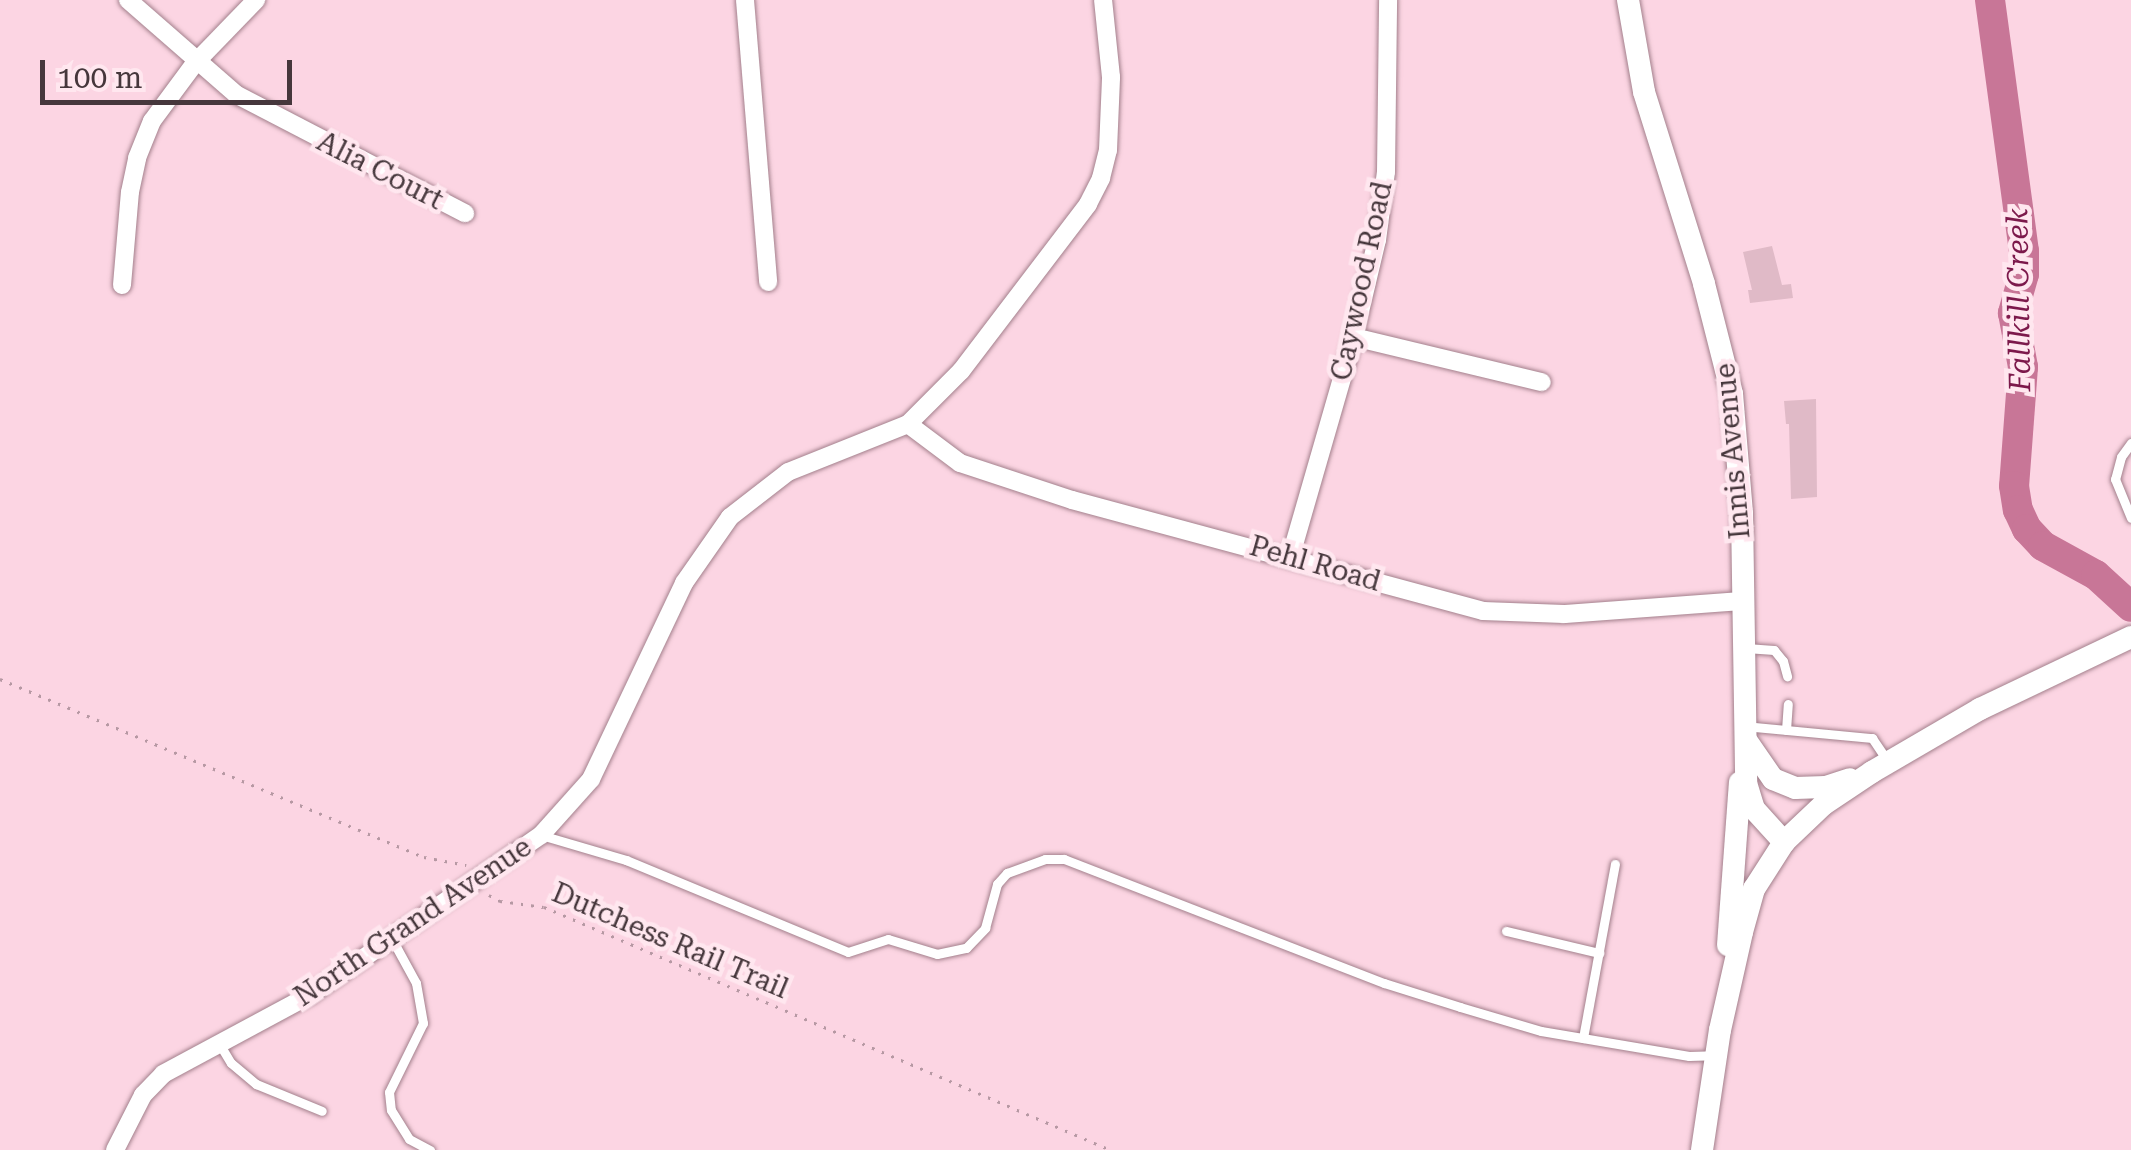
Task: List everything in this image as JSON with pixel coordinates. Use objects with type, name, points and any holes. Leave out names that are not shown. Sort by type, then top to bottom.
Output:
[{"type":"main road","name":"Innis Avenue","points":[[1628,0],[1644,92],[1704,284],[1732,394],[1742,514],[1746,783],[1754,809],[1784,842]]},
{"type":"main road","points":[[1702,1150],[1720,1030],[1754,889],[1784,842],[1824,804],[1880,767],[1980,709],[2128,638]]},
{"type":"main road","points":[[1744,730],[1773,779],[1794,788],[1826,787],[1880,767]]},
{"type":"main road","points":[[1720,1030],[1744,730]]},
{"type":"street","name":"Alia Court","points":[[128,0],[195,63],[280,120],[464,213]]},
{"type":"street","points":[[122,286],[137,158],[152,121],[195,63],[256,0]]},
{"type":"street","points":[[745,0],[768,282]]},
{"type":"street","name":"North Grand Avenue","points":[[114,1150],[142,1094],[162,1074],[310,995],[479,882],[541,835],[591,779],[684,584],[730,517],[788,472],[908,424],[961,372],[1088,204],[1101,178],[1108,150],[1111,77],[1102,0]]},
{"type":"street","name":"Caywood Road","points":[[1291,556],[1354,338],[1377,240],[1386,172],[1388,0]]},
{"type":"street","points":[[1354,338],[1542,382]]},
{"type":"street","name":"Pehl Road","points":[[908,424],[960,463],[1072,500],[1291,556],[1483,611],[1564,614],[1743,601]]},
{"type":"lane","points":[[2131,443],[2121,456],[2115,479],[2131,518]]},
{"type":"lane","points":[[1743,648],[1774,650],[1783,661],[1787,676]]},
{"type":"lane","points":[[1786,730],[1788,704]]},
{"type":"lane","points":[[1744,730],[1872,738],[1880,767]]},
{"type":"lane","points":[[541,835],[626,860],[848,952],[888,940],[937,954],[966,948],[985,928],[996,884],[1008,874],[1045,859],[1064,859],[1384,983],[1541,1031],[1689,1056],[1716,1055]]},
{"type":"lane","points":[[1583,1038],[1615,864]]},
{"type":"lane","points":[[1506,931],[1599,953]]},
{"type":"lane","points":[[393,941],[416,983],[423,1023],[389,1092],[391,1110],[409,1139],[430,1150]]},
{"type":"lane","points":[[218,1042],[231,1064],[256,1084],[322,1111]]},
{"type":"path","name":"Dutchess Rail Trail","points":[[0,679],[424,857],[460,863],[494,899],[544,907],[1110,1150]]},
{"type":"building","points":[[1772,246],[1782,285],[1791,284],[1793,298],[1750,303],[1748,290],[1752,290],[1743,252]]},
{"type":"building","points":[[1816,399],[1817,497],[1791,499],[1789,424],[1784,401]]},
{"type":"waterway","name":"Fallkill Creek","points":[[1990,0],[2024,251],[2024,274],[2013,313],[2023,367],[2014,486],[2018,510],[2027,529],[2043,546],[2096,575],[2131,607]]}]
